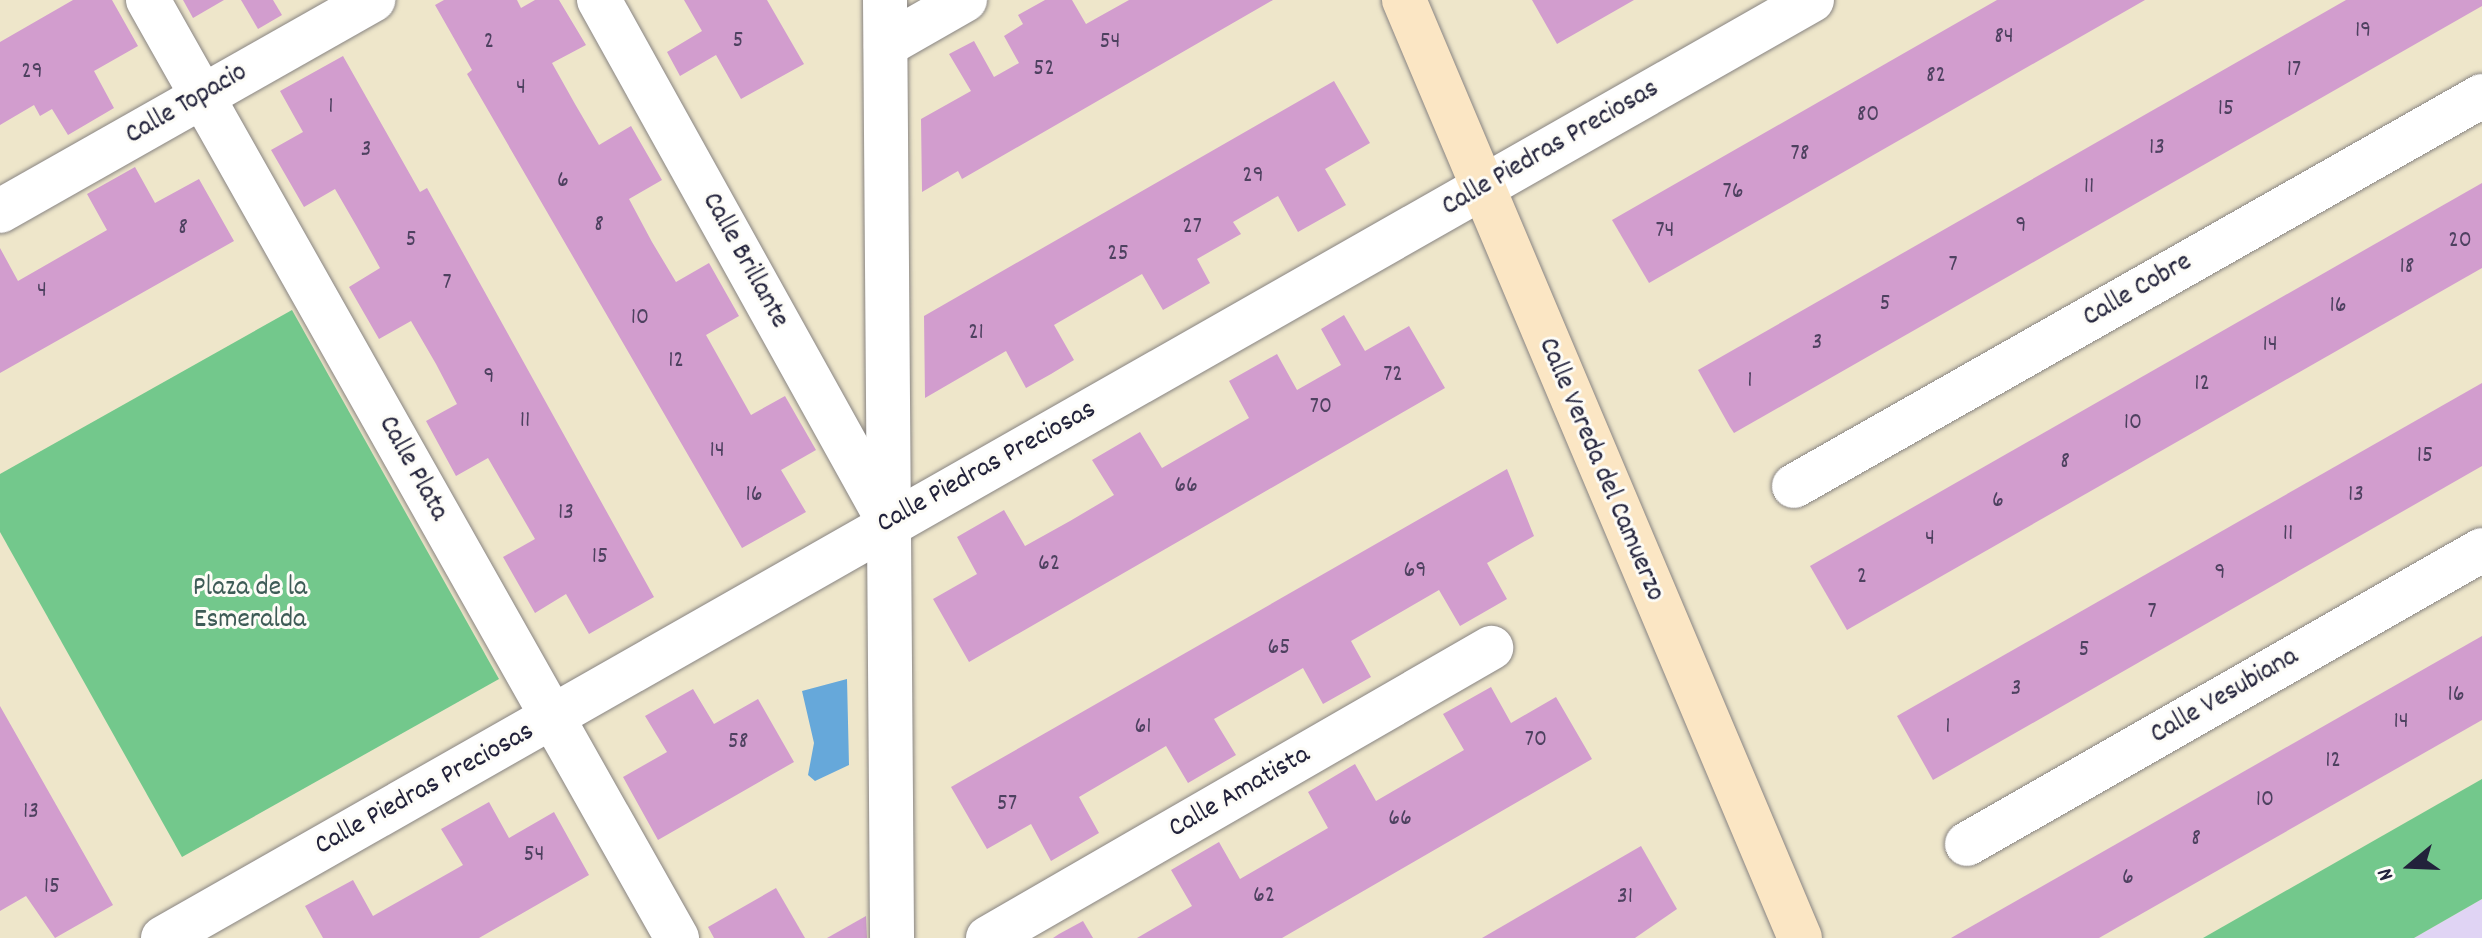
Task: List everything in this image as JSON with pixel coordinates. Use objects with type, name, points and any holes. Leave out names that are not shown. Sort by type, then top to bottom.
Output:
[{"type":"street","name":"Calle Plata","points":[[148,0],[677,938]]},
{"type":"street","name":"Calle Topacio","points":[[0,211],[373,0]]},
{"type":"street","name":"Calle Brillante","points":[[599,0],[889,523]]},
{"type":"street","points":[[885,0],[892,938]]},
{"type":"street","points":[[886,45],[965,0]]},
{"type":"street","name":"Calle Vereda del Camuerzo","points":[[1404,0],[1481,189],[1800,938]]},
{"type":"street","name":"Calle Piedras Preciosas","points":[[163,938],[1812,0]]},
{"type":"street","name":"Calle Cobre","points":[[1794,486],[2482,96]]},
{"type":"street","name":"Calle Vesubiana","points":[[1967,844],[2482,550]]},
{"type":"street","name":"Calle Amatista","points":[[988,938],[1491,648]]},
{"type":"shaded area","points":[[2482,899],[2482,938],[2414,938]]},
{"type":"green space","name":"Plaza de la Esmeralda","points":[[292,310],[499,679],[182,857],[0,532],[0,474]]},
{"type":"green space","points":[[2482,779],[2482,899],[2414,938],[2203,938]]},
{"type":"water","points":[[847,679],[849,765],[815,781],[808,775],[814,743],[802,691]]},
{"type":"building","points":[[73,0],[112,0],[138,46],[94,71],[114,108],[68,135],[52,109],[40,116],[34,105],[0,125],[0,42]]},
{"type":"building","points":[[183,0],[224,0],[193,18]]},
{"type":"building","points":[[241,0],[273,0],[282,15],[258,29]]},
{"type":"building","points":[[444,0],[517,0],[521,8],[535,0],[559,0],[586,45],[552,63],[575,104],[599,145],[631,126],[662,180],[629,199],[652,242],[676,282],[709,263],[739,316],[706,335],[751,415],[785,396],[816,450],[781,470],[806,512],[742,548],[467,74],[472,70],[435,5]]},
{"type":"building","points":[[684,0],[767,0],[804,64],[741,99],[716,55],[680,76],[667,52],[702,31]]},
{"type":"building","points":[[1045,0],[1072,0],[1086,24],[1129,0],[1273,0],[962,179],[958,171],[922,192],[921,119],[971,91],[949,54],[974,41],[994,77],[1019,63],[1004,36],[1023,24],[1018,15]]},
{"type":"building","points":[[1532,0],[1634,0],[1557,44]]},
{"type":"building","points":[[1997,0],[2145,0],[1649,283],[1612,220]]},
{"type":"building","points":[[2346,0],[2482,0],[2482,6],[1734,433],[1698,370]]},
{"type":"building","points":[[343,56],[420,192],[427,188],[654,597],[589,634],[566,594],[535,613],[503,557],[535,539],[488,458],[456,476],[426,421],[457,404],[436,364],[411,321],[379,339],[349,287],[380,268],[357,227],[335,189],[304,207],[271,150],[303,132],[280,91]]},
{"type":"building","points":[[1334,81],[1370,143],[1325,169],[1346,205],[1298,232],[1278,196],[1233,222],[1241,234],[1197,259],[1210,283],[1163,310],[1142,274],[1054,325],[1074,360],[1051,374],[1026,388],[1006,351],[925,398],[924,316]]},
{"type":"building","points":[[135,167],[155,203],[199,179],[234,241],[0,373],[0,248],[18,281],[107,230],[87,194]]},
{"type":"building","points":[[2482,183],[2482,268],[1847,630],[1810,566]]},
{"type":"building","points":[[1344,315],[1365,351],[1409,326],[1445,388],[969,662],[933,599],[977,574],[957,537],[1004,510],[1025,546],[1070,521],[1114,495],[1092,460],[1140,432],[1162,468],[1249,418],[1229,381],[1277,354],[1297,390],[1341,365],[1321,329]]},
{"type":"building","points":[[2482,383],[2482,466],[1933,780],[1897,716]]},
{"type":"building","points":[[1507,469],[1534,536],[1487,563],[1507,599],[1460,626],[1439,590],[1351,641],[1371,677],[1323,704],[1303,668],[1214,719],[1236,755],[1188,783],[1166,746],[1079,797],[1099,833],[1051,861],[1031,824],[987,849],[951,787]]},
{"type":"building","points":[[2482,636],[2482,720],[2099,938],[1951,938]]},
{"type":"building","points":[[1491,687],[1511,723],[1556,697],[1592,759],[1282,938],[1137,938],[1192,906],[1171,870],[1219,842],[1240,879],[1328,828],[1308,792],[1355,764],[1376,801],[1464,750],[1443,714]]},
{"type":"building","points":[[693,689],[714,724],[758,699],[794,762],[658,840],[623,777],[667,752],[645,716]]},
{"type":"building","points":[[0,706],[113,905],[55,938],[26,896],[0,911]]},
{"type":"building","points":[[489,802],[509,838],[554,812],[589,875],[479,938],[323,938],[305,906],[353,880],[373,916],[463,865],[441,829]]},
{"type":"building","points":[[1641,846],[1677,909],[1635,938],[1482,938]]},
{"type":"building","points":[[776,888],[805,938],[714,938],[708,927]]},
{"type":"building","points":[[866,916],[867,938],[827,938]]},
{"type":"building","points":[[1083,921],[1093,938],[1053,938],[1059,934]]}]
